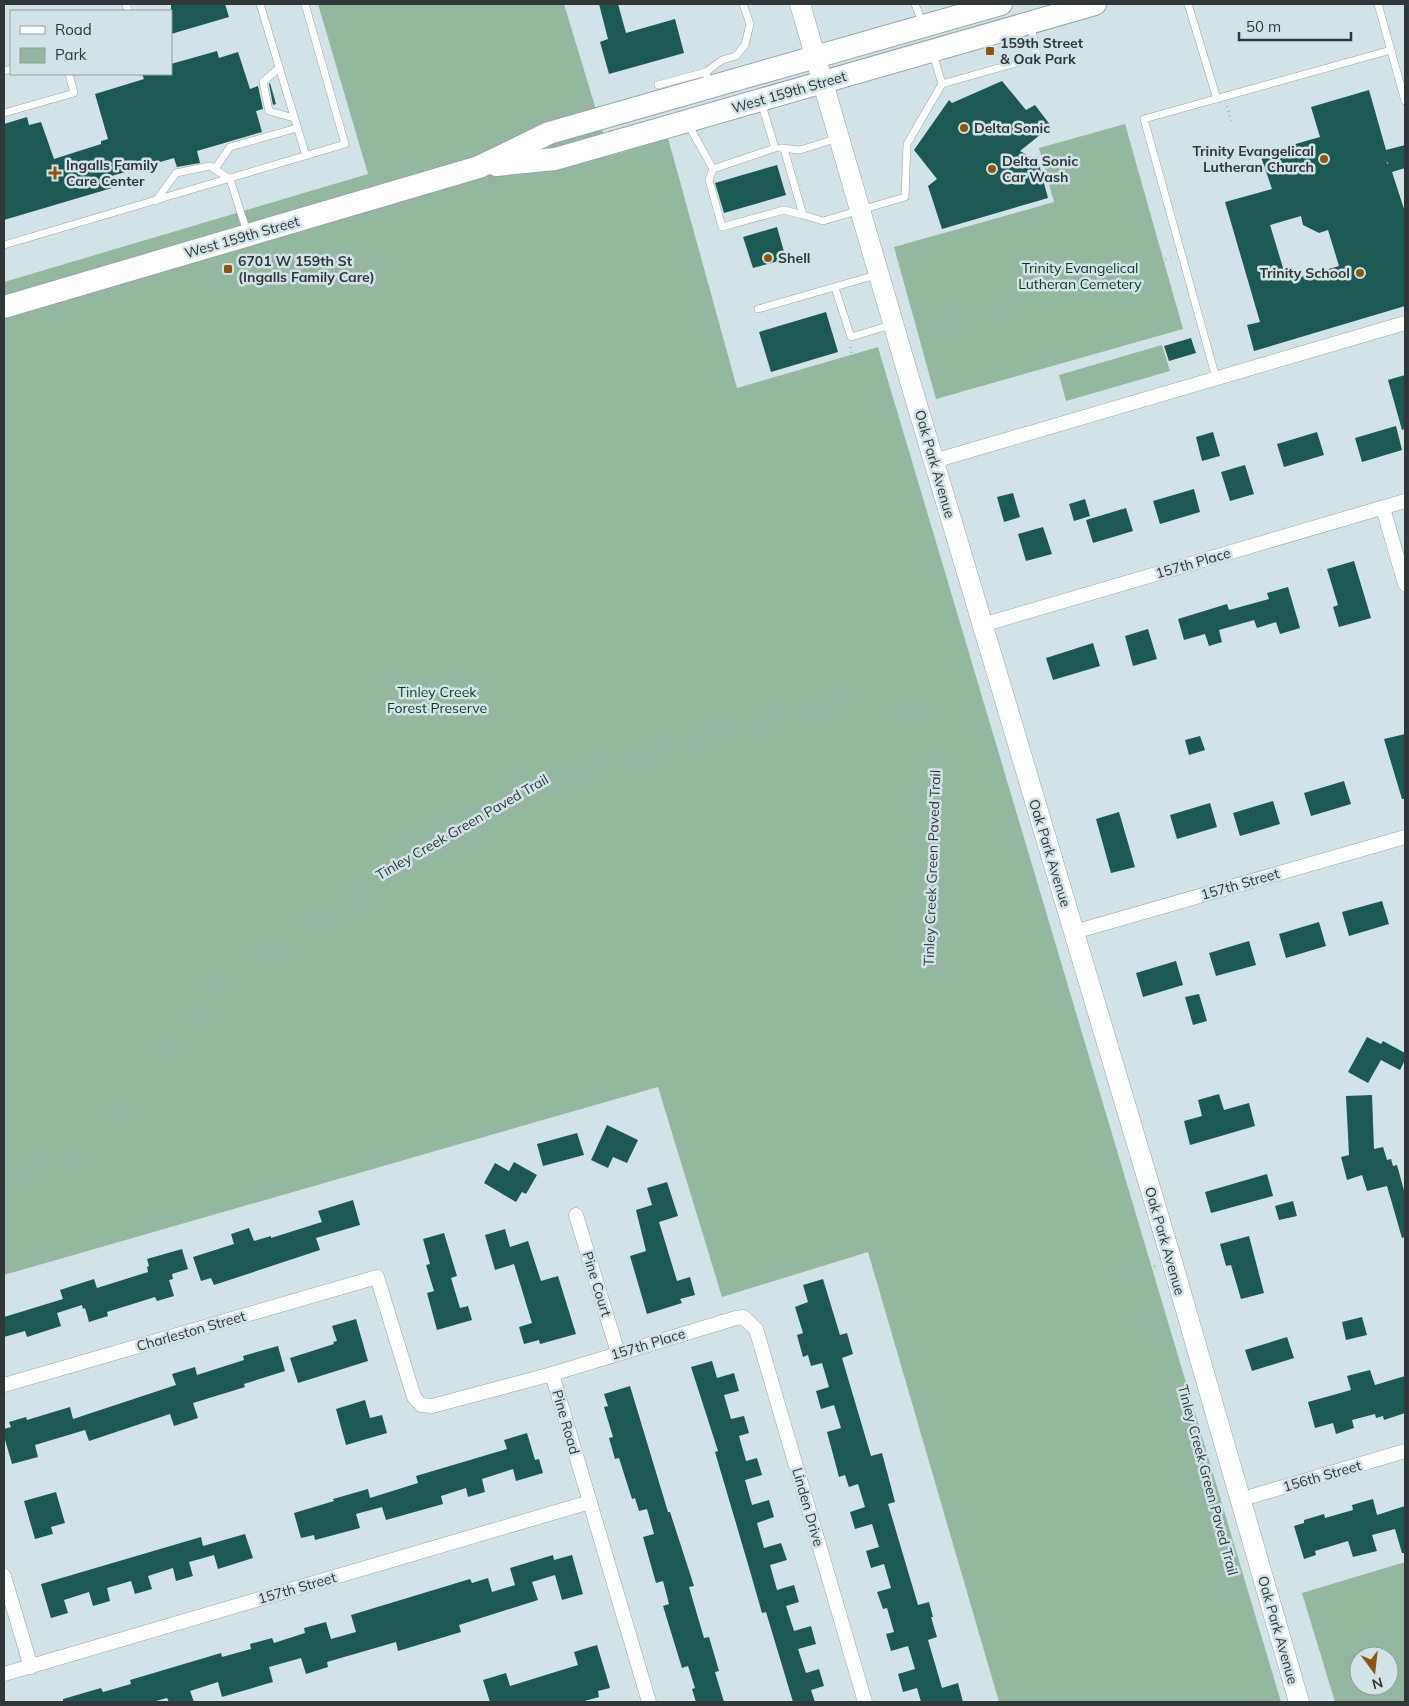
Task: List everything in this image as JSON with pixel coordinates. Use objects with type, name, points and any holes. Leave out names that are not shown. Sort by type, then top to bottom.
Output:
[{"type":"main road","name":"West 159th Street","points":[[4,307],[479,167],[549,133],[708,80],[815,58],[1001,4]]},
{"type":"main road","name":"West 159th Street","points":[[479,167],[555,159],[1095,4]]},
{"type":"street","name":"Oak Park Avenue","points":[[800,4],[982,626],[1171,1260],[1230,1499],[1299,1702]]},
{"type":"street","points":[[934,461],[1405,323]]},
{"type":"street","name":"157th Place","points":[[982,626],[1405,501]]},
{"type":"street","points":[[1383,508],[1405,584]]},
{"type":"street","name":"157th Street","points":[[1074,932],[1405,837]]},
{"type":"street","name":"Pine Court","points":[[576,1215],[618,1353]]},
{"type":"street","name":"Pine Road","points":[[377,1277],[414,1397],[421,1405],[432,1406],[552,1374],[649,1702]]},
{"type":"street","name":"Charleston Street","points":[[4,1385],[377,1277]]},
{"type":"street","name":"157th Place","points":[[552,1374],[736,1318],[743,1318]]},
{"type":"street","name":"Linden Drive","points":[[743,1318],[756,1329],[865,1702]]},
{"type":"street","name":"156th Street","points":[[1230,1499],[1405,1451]]},
{"type":"street","name":"157th Street","points":[[4,1674],[590,1502]]},
{"type":"street","points":[[4,1576],[30,1667]]},
{"type":"lane","points":[[260,4],[306,156]]},
{"type":"lane","points":[[4,245],[345,144],[305,4]]},
{"type":"lane","points":[[658,85],[708,80],[722,60],[736,56],[745,45],[750,24],[744,4]]},
{"type":"lane","points":[[916,4],[924,26]]},
{"type":"lane","points":[[1188,4],[1221,98]]},
{"type":"lane","points":[[1378,4],[1405,101]]},
{"type":"lane","points":[[838,138],[800,150],[775,148],[714,169],[708,180],[722,227],[784,210],[823,221],[905,197],[907,144],[942,84],[1037,57],[1031,22]]},
{"type":"lane","points":[[932,50],[942,84]]},
{"type":"lane","points":[[1216,378],[1144,120],[1390,50]]},
{"type":"lane","points":[[279,68],[263,82],[269,111],[294,118]]},
{"type":"lane","points":[[4,113],[74,93],[69,75]]},
{"type":"lane","points":[[761,100],[775,148]]},
{"type":"lane","points":[[687,121],[714,169]]},
{"type":"lane","points":[[215,169],[230,147],[297,128]]},
{"type":"lane","points":[[784,149],[803,215]]},
{"type":"lane","points":[[156,201],[176,173],[210,166],[230,179],[248,235]]},
{"type":"lane","points":[[758,309],[879,274]]},
{"type":"lane","points":[[835,288],[851,337],[894,324]]},
{"type":"path","points":[[1221,98],[1232,121]]},
{"type":"path","points":[[920,328],[1182,254]]},
{"type":"path","points":[[851,337],[850,349],[920,599],[929,670],[912,709]]},
{"type":"path","name":"Tinley Creek Green Paved Trail","points":[[4,1175],[64,1157],[95,1141],[119,1116],[167,1047],[206,999],[286,941],[549,786],[597,767],[852,697],[887,697],[912,709],[931,727],[945,757],[936,1052],[959,1110],[1000,1160],[1100,1235],[1125,1266],[1141,1301],[1182,1414],[1254,1702]]},
{"type":"path","points":[[1125,1266],[1148,1269],[1171,1260]]},
{"type":"path","points":[[1205,1502],[1230,1499]]},
{"type":"green space","name":"Tinley Creek Forest Preserve","points":[[318,4],[564,4],[610,156],[668,138],[737,388],[878,347],[1281,1702],[999,1702],[868,1252],[722,1297],[658,1087],[4,1275],[4,282],[368,174]]},
{"type":"green space","name":"Trinity Evangelical Lutheran Cemetery","points":[[1125,124],[1183,329],[936,399],[894,247],[1054,202],[1039,148]]},
{"type":"green space","points":[[1162,345],[1170,371],[1066,401],[1059,375]]},
{"type":"green space","points":[[1405,1562],[1405,1702],[1335,1702],[1302,1593]]},
{"type":"building","points":[[171,4],[225,4],[229,17],[172,34]]},
{"type":"building","points":[[599,4],[618,4],[626,33],[675,19],[684,53],[609,74],[600,42],[608,39]]},
{"type":"building","points":[[217,51],[219,58],[238,52],[250,89],[258,86],[263,109],[256,111],[262,132],[197,151],[200,163],[177,167],[174,158],[108,177],[112,188],[4,220],[4,124],[27,117],[29,125],[41,122],[54,159],[101,144],[101,141],[108,139],[95,94],[144,79],[142,75],[172,75],[172,64]]},
{"type":"building","name":"Delta Sonic Car Wash","points":[[1002,81],[1026,110],[1035,105],[1051,126],[1020,151],[1038,161],[1048,198],[942,229],[928,186],[937,179],[914,150],[949,100],[952,103]]},
{"type":"building","points":[[269,84],[276,104],[273,105]]},
{"type":"building","points":[[1369,90],[1386,150],[1405,145],[1405,168],[1392,172],[1405,212],[1405,306],[1254,351],[1247,325],[1260,322],[1225,202],[1272,189],[1260,154],[1320,137],[1311,107]],"holes":[[[1301,216],[1303,225],[1319,233],[1328,230],[1339,266],[1287,281],[1270,225]]]},
{"type":"building","points":[[777,165],[786,195],[724,213],[715,183]]},
{"type":"building","name":"Shell","points":[[777,227],[786,259],[753,268],[743,237]]},
{"type":"building","points":[[826,312],[838,352],[771,372],[759,332]]},
{"type":"building","points":[[1191,338],[1196,353],[1169,361],[1164,346]]},
{"type":"building","points":[[1405,375],[1405,429],[1402,430],[1388,380]]},
{"type":"building","points":[[1396,426],[1402,450],[1362,462],[1355,438]]},
{"type":"building","points":[[1213,432],[1220,456],[1202,461],[1196,437]]},
{"type":"building","points":[[1317,432],[1324,455],[1284,467],[1277,444]]},
{"type":"building","points":[[1245,465],[1254,494],[1230,501],[1221,472]]},
{"type":"building","points":[[1194,489],[1200,512],[1160,524],[1153,501]]},
{"type":"building","points":[[1013,493],[1020,517],[1004,522],[997,497]]},
{"type":"building","points":[[1085,499],[1090,516],[1074,521],[1069,504]]},
{"type":"building","points":[[1126,508],[1133,531],[1093,543],[1086,520]]},
{"type":"building","points":[[1043,527],[1052,554],[1026,561],[1018,534]]},
{"type":"building","points":[[1354,561],[1371,618],[1339,627],[1333,607],[1338,605],[1327,569]]},
{"type":"building","points":[[1288,587],[1300,628],[1280,634],[1276,622],[1257,628],[1254,620],[1219,630],[1222,642],[1209,646],[1205,634],[1184,640],[1178,619],[1227,604],[1229,610],[1269,599],[1267,593]]},
{"type":"building","points":[[1148,629],[1157,659],[1133,666],[1125,636]]},
{"type":"building","points":[[1093,643],[1100,666],[1053,680],[1046,658]]},
{"type":"building","points":[[1405,734],[1405,799],[1402,799],[1384,739]]},
{"type":"building","points":[[1200,736],[1205,750],[1189,755],[1185,740]]},
{"type":"building","points":[[1344,781],[1351,804],[1311,816],[1304,793]]},
{"type":"building","points":[[1273,801],[1280,824],[1240,836],[1233,813]]},
{"type":"building","points":[[1210,803],[1217,827],[1177,839],[1170,815]]},
{"type":"building","points":[[1119,812],[1135,867],[1111,873],[1096,819]]},
{"type":"building","points":[[1382,901],[1389,924],[1349,936],[1342,912]]},
{"type":"building","points":[[1319,922],[1326,946],[1286,958],[1279,934]]},
{"type":"building","points":[[1249,941],[1256,965],[1216,976],[1209,953]]},
{"type":"building","points":[[1176,961],[1183,985],[1143,997],[1136,973]]},
{"type":"building","points":[[1199,994],[1207,1021],[1193,1025],[1185,997]]},
{"type":"building","points":[[1367,1037],[1381,1044],[1383,1041],[1405,1053],[1405,1060],[1400,1070],[1381,1060],[1368,1083],[1348,1072]]},
{"type":"building","points":[[1219,1094],[1224,1110],[1249,1103],[1255,1126],[1190,1145],[1184,1121],[1202,1116],[1198,1100]]},
{"type":"building","points":[[1372,1095],[1374,1149],[1383,1147],[1387,1160],[1391,1159],[1393,1166],[1397,1165],[1405,1194],[1405,1237],[1402,1238],[1387,1186],[1367,1191],[1362,1175],[1347,1180],[1341,1157],[1349,1155],[1346,1096]]},
{"type":"building","points":[[607,1125],[638,1140],[627,1163],[613,1157],[608,1168],[591,1160]]},
{"type":"building","points":[[577,1133],[584,1155],[543,1166],[537,1144]]},
{"type":"building","points":[[514,1162],[537,1175],[526,1194],[522,1192],[516,1202],[484,1183],[495,1163],[509,1171]]},
{"type":"building","points":[[1267,1174],[1273,1196],[1211,1213],[1205,1192]]},
{"type":"building","points":[[667,1182],[678,1216],[659,1222],[677,1281],[690,1277],[695,1295],[680,1299],[682,1303],[647,1314],[630,1256],[646,1251],[636,1210],[652,1205],[647,1188]]},
{"type":"building","points":[[353,1200],[360,1225],[316,1238],[320,1250],[214,1285],[211,1278],[201,1281],[193,1257],[234,1244],[231,1234],[249,1228],[254,1241],[271,1236],[271,1238],[322,1222],[318,1211]]},
{"type":"building","points":[[1293,1201],[1297,1216],[1279,1220],[1275,1206]]},
{"type":"building","points":[[505,1229],[510,1247],[528,1241],[541,1281],[558,1276],[576,1334],[540,1344],[539,1340],[524,1344],[519,1327],[532,1323],[514,1264],[495,1270],[485,1235]]},
{"type":"building","points":[[444,1233],[457,1276],[451,1278],[460,1308],[468,1306],[472,1320],[437,1330],[427,1293],[434,1291],[426,1265],[430,1264],[423,1239]]},
{"type":"building","points":[[1249,1236],[1264,1293],[1241,1299],[1231,1265],[1226,1266],[1220,1244]]},
{"type":"building","points":[[182,1249],[188,1269],[172,1274],[173,1279],[169,1280],[174,1296],[157,1301],[155,1297],[107,1312],[108,1316],[89,1322],[85,1308],[83,1309],[82,1305],[57,1313],[61,1326],[27,1337],[25,1331],[4,1337],[4,1317],[63,1299],[60,1290],[94,1279],[97,1288],[148,1272],[147,1259]]},
{"type":"building","points":[[823,1279],[840,1335],[847,1333],[853,1354],[842,1358],[871,1456],[882,1453],[895,1502],[888,1504],[918,1605],[929,1602],[937,1637],[928,1640],[942,1688],[958,1683],[963,1702],[921,1702],[917,1688],[903,1692],[898,1674],[915,1669],[908,1646],[891,1651],[886,1634],[894,1632],[887,1608],[883,1609],[877,1592],[891,1588],[884,1564],[871,1568],[866,1551],[879,1547],[872,1524],[855,1529],[850,1512],[865,1507],[858,1484],[849,1487],[845,1475],[839,1477],[827,1432],[841,1428],[834,1405],[821,1409],[816,1391],[829,1387],[822,1363],[811,1366],[808,1355],[803,1357],[797,1335],[803,1333],[795,1307],[808,1302],[803,1285]]},
{"type":"building","points":[[1362,1317],[1367,1335],[1346,1340],[1342,1322]]},
{"type":"building","points":[[356,1319],[368,1361],[298,1383],[290,1358],[334,1344],[333,1342],[337,1341],[332,1326]]},
{"type":"building","points":[[1287,1337],[1294,1358],[1252,1371],[1245,1350]]},
{"type":"building","points":[[278,1346],[285,1371],[244,1384],[245,1387],[193,1403],[198,1418],[174,1426],[170,1414],[89,1441],[85,1430],[35,1445],[38,1457],[12,1464],[4,1436],[4,1429],[11,1427],[9,1422],[26,1417],[27,1420],[70,1407],[73,1419],[176,1385],[172,1374],[195,1367],[197,1375],[244,1360],[243,1356]]},
{"type":"building","points":[[712,1361],[717,1378],[734,1373],[739,1391],[724,1395],[731,1419],[744,1416],[749,1433],[739,1436],[746,1461],[757,1458],[762,1475],[745,1480],[752,1505],[769,1500],[774,1517],[757,1523],[764,1548],[781,1543],[787,1560],[770,1565],[777,1590],[794,1585],[799,1602],[786,1606],[794,1631],[811,1626],[816,1644],[798,1649],[806,1673],[819,1669],[824,1686],[811,1690],[815,1702],[793,1702],[766,1612],[762,1613],[715,1452],[718,1451],[691,1367]]},
{"type":"building","points":[[1370,1370],[1375,1385],[1405,1376],[1405,1413],[1384,1420],[1383,1416],[1376,1418],[1375,1414],[1352,1420],[1354,1428],[1336,1434],[1333,1423],[1315,1428],[1308,1402],[1351,1390],[1347,1376]]},
{"type":"building","points":[[630,1386],[668,1512],[670,1512],[694,1586],[689,1587],[704,1638],[709,1637],[719,1671],[715,1672],[724,1702],[696,1702],[692,1689],[695,1688],[688,1666],[682,1668],[663,1606],[669,1604],[663,1581],[656,1583],[643,1537],[654,1534],[647,1509],[639,1511],[635,1498],[632,1499],[619,1458],[615,1459],[609,1438],[613,1437],[604,1407],[608,1406],[604,1394]]},
{"type":"building","points":[[365,1400],[370,1418],[382,1415],[387,1433],[346,1445],[336,1409]]},
{"type":"building","points":[[527,1433],[535,1460],[539,1459],[543,1473],[516,1481],[513,1469],[482,1479],[485,1492],[468,1497],[466,1488],[441,1496],[443,1504],[386,1520],[382,1507],[356,1514],[360,1528],[315,1540],[314,1535],[301,1538],[294,1513],[368,1489],[370,1498],[418,1483],[416,1476],[507,1449],[504,1440]]},
{"type":"building","points":[[56,1492],[65,1523],[51,1527],[53,1534],[35,1539],[24,1501]]},
{"type":"building","points":[[1373,1499],[1377,1515],[1405,1506],[1405,1553],[1402,1553],[1395,1529],[1372,1535],[1377,1551],[1353,1557],[1348,1541],[1315,1551],[1316,1555],[1304,1559],[1294,1526],[1304,1523],[1304,1520],[1324,1514],[1325,1518],[1353,1510],[1352,1505]]},
{"type":"building","points":[[245,1534],[253,1558],[218,1569],[214,1555],[189,1562],[193,1576],[176,1581],[173,1568],[148,1576],[152,1589],[135,1594],[131,1581],[107,1588],[110,1601],[93,1606],[89,1592],[64,1600],[68,1613],[51,1618],[41,1584],[201,1537],[203,1546]]},
{"type":"building","points":[[553,1555],[554,1560],[572,1555],[583,1594],[562,1600],[555,1575],[532,1582],[538,1600],[459,1625],[461,1632],[398,1651],[396,1642],[327,1662],[328,1667],[306,1674],[301,1658],[269,1667],[273,1682],[222,1697],[218,1682],[190,1691],[194,1702],[169,1702],[167,1698],[152,1702],[63,1702],[63,1699],[101,1688],[103,1692],[131,1684],[130,1680],[221,1653],[222,1657],[251,1649],[250,1644],[272,1638],[274,1643],[305,1633],[304,1628],[326,1622],[331,1639],[356,1632],[351,1615],[470,1579],[472,1583],[488,1578],[492,1592],[515,1585],[510,1568]]},
{"type":"building","points":[[597,1645],[610,1688],[598,1691],[599,1697],[581,1702],[490,1702],[483,1680],[506,1673],[510,1686],[578,1665],[574,1652]]},
{"type":"place","name":"159th Street & Oak Park","points":[[990,51]]},
{"type":"place","name":"Delta Sonic","points":[[964,128]]},
{"type":"place","name":"Trinity Evangelical Lutheran Church","points":[[1324,159]]},
{"type":"place","name":"Delta Sonic Car Wash","points":[[992,169]]},
{"type":"place","name":"Ingalls Family Care Center","points":[[55,173]]},
{"type":"place","name":"Shell","points":[[768,258]]},
{"type":"place","name":"6701 W 159th St (Ingalls Family Care)","points":[[228,269]]},
{"type":"place","name":"Trinity School","points":[[1360,273]]}]
